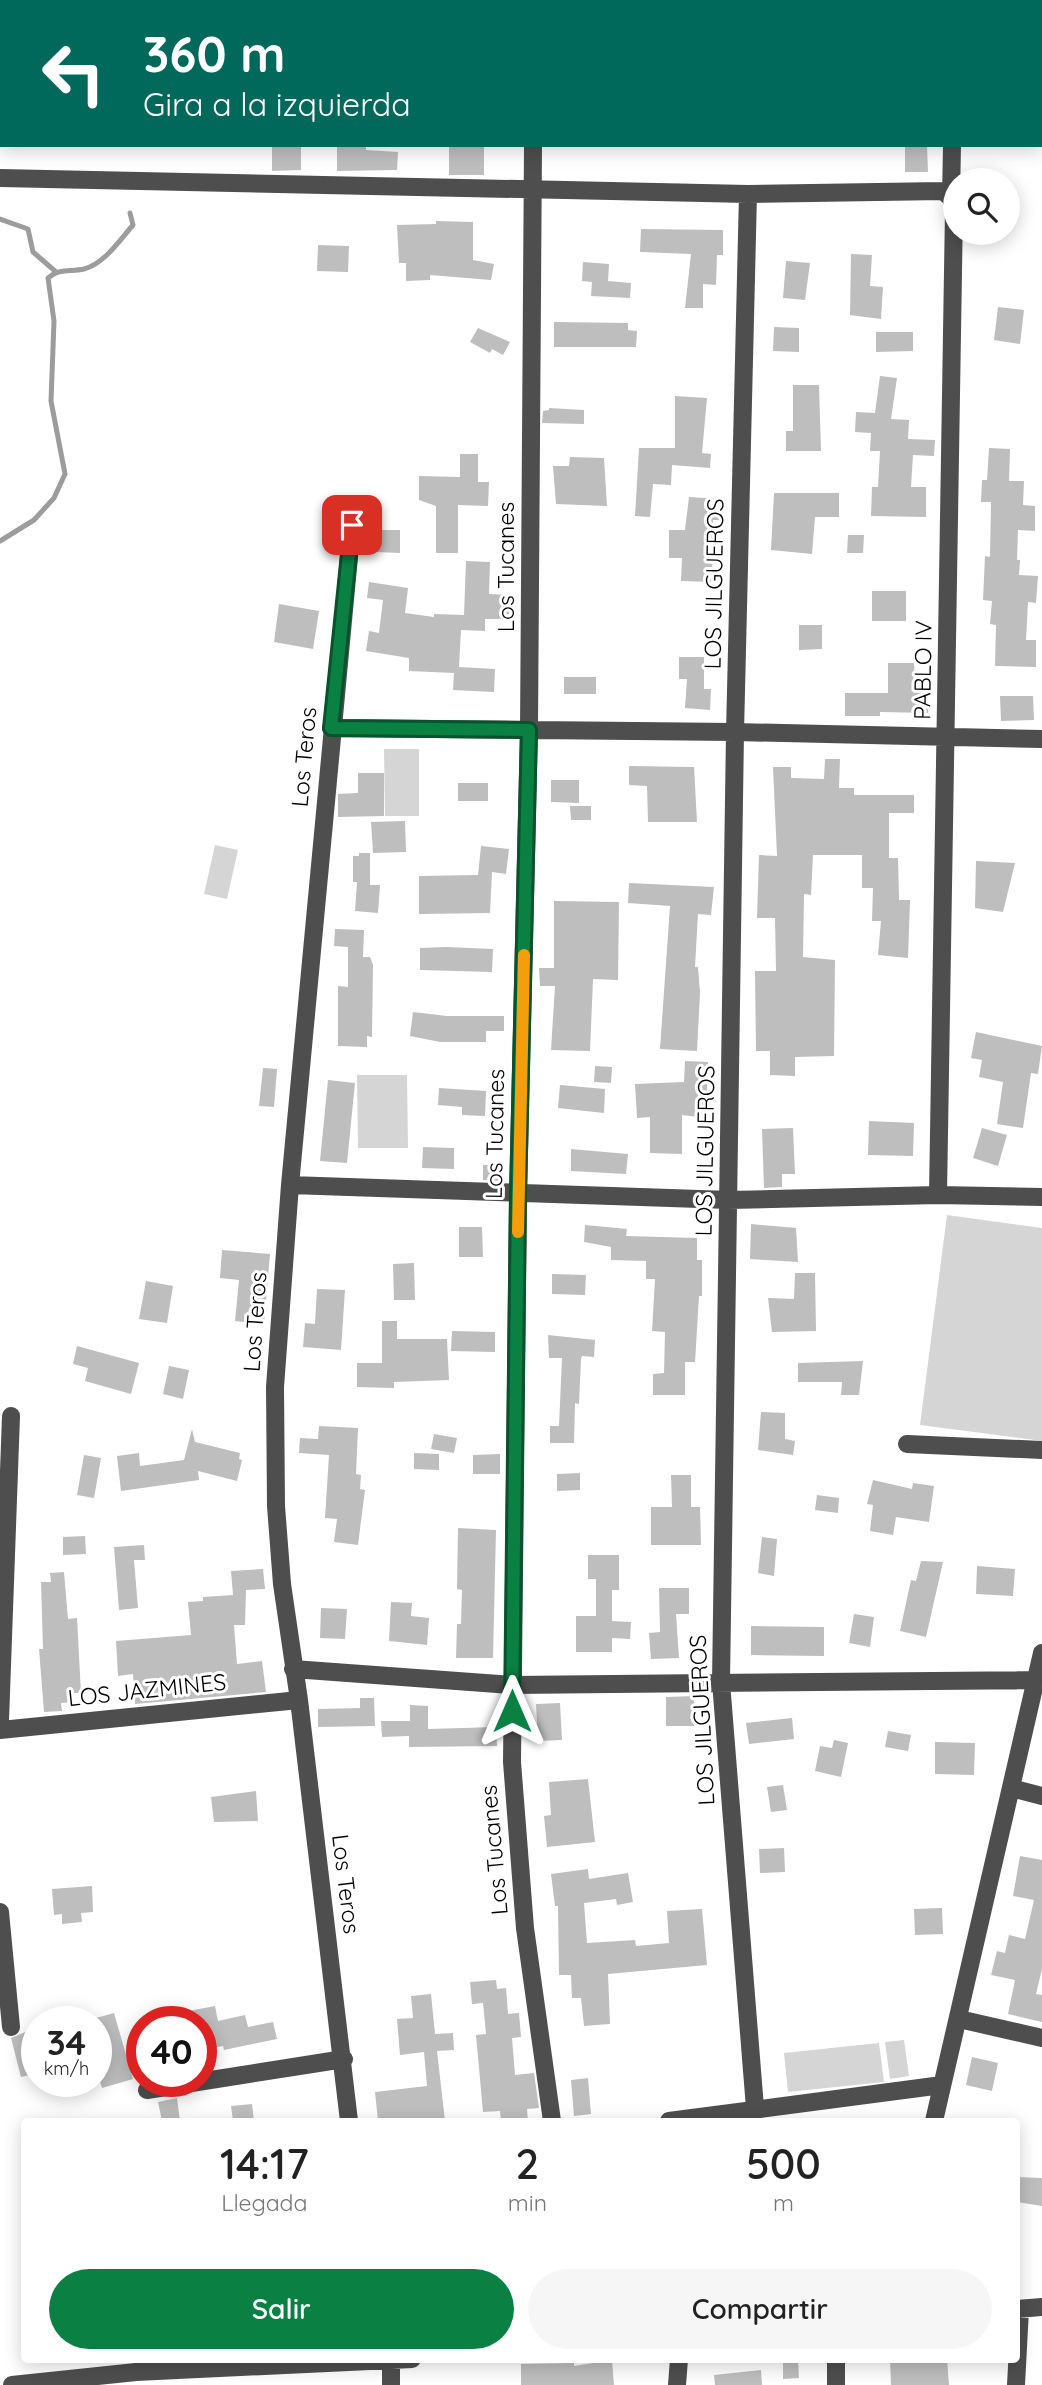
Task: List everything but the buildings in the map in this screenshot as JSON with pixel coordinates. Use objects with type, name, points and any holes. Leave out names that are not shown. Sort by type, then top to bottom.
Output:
[{"type":"street","name":"Los Tucanes","points":[[534,147],[529,730],[518,1195],[512,1762],[525,1928],[552,2118]]},
{"type":"street","name":"PABLO IV","points":[[952,147],[952,168]]},
{"type":"street","points":[[0,178],[748,194],[943,191]]},
{"type":"street","name":"LOS JILGUEROS","points":[[748,194],[735,732],[721,1682],[755,2108]]},
{"type":"street","name":"PABLO IV","points":[[938,1195],[953,245]]},
{"type":"street","name":"Los Teros","points":[[349,2118],[344,2059],[293,1669],[276,1506],[275,1387],[290,1185],[352,525]]},
{"type":"street","points":[[331,728],[735,732],[1042,739]]},
{"type":"street","points":[[290,1185],[518,1195],[729,1200],[938,1195],[1042,1197]]},
{"type":"street","points":[[0,1721],[11,1416]]},
{"type":"street","points":[[907,1444],[1042,1450]]},
{"type":"street","points":[[935,2118],[1042,1653]]},
{"type":"street","points":[[293,1669],[512,1685],[1036,1681]]},
{"type":"street","name":"LOS JAZMINES","points":[[0,1730],[299,1700]]},
{"type":"street","points":[[1011,1788],[1042,1796]]},
{"type":"street","points":[[0,1912],[11,2027]]},
{"type":"street","points":[[959,2019],[1042,2038]]},
{"type":"street","points":[[217,2079],[344,2059]]},
{"type":"street","points":[[689,2118],[942,2085]]},
{"type":"street","points":[[1020,2309],[1042,2307]]},
{"type":"street","points":[[12,2385],[116,2367],[193,2377],[338,2363]]},
{"type":"street","points":[[391,2363],[391,2385]]},
{"type":"street","points":[[677,2385],[679,2363]]},
{"type":"street","points":[[836,2363],[836,2385]]},
{"type":"street","points":[[1016,2385],[1017,2363]]},
{"type":"shaded area","points":[[384,749],[419,749],[419,816],[385,816]]},
{"type":"shaded area","points":[[215,845],[238,850],[227,899],[204,894]]},
{"type":"shaded area","points":[[357,1075],[407,1075],[408,1148],[358,1148]]},
{"type":"shaded area","points":[[947,1215],[1042,1228],[1042,1441],[920,1425]]},
{"type":"shaded area","points":[[904,2040],[909,2076],[890,2079],[885,2042]]},
{"type":"shaded area","points":[[879,2043],[884,2082],[788,2092],[784,2053]]},
{"type":"waterway","points":[[0,541],[34,520],[54,498],[65,474],[51,401],[54,321],[48,278],[56,273],[84,269],[98,262],[133,225],[130,213]]},
{"type":"waterway","points":[[0,219],[28,229],[33,252],[55,271]]},
{"type":"slow traffic","points":[[518,1232],[524,955]]},
{"type":"route","points":[[352,525],[331,728],[529,730],[518,1195],[512,1711]]}]
